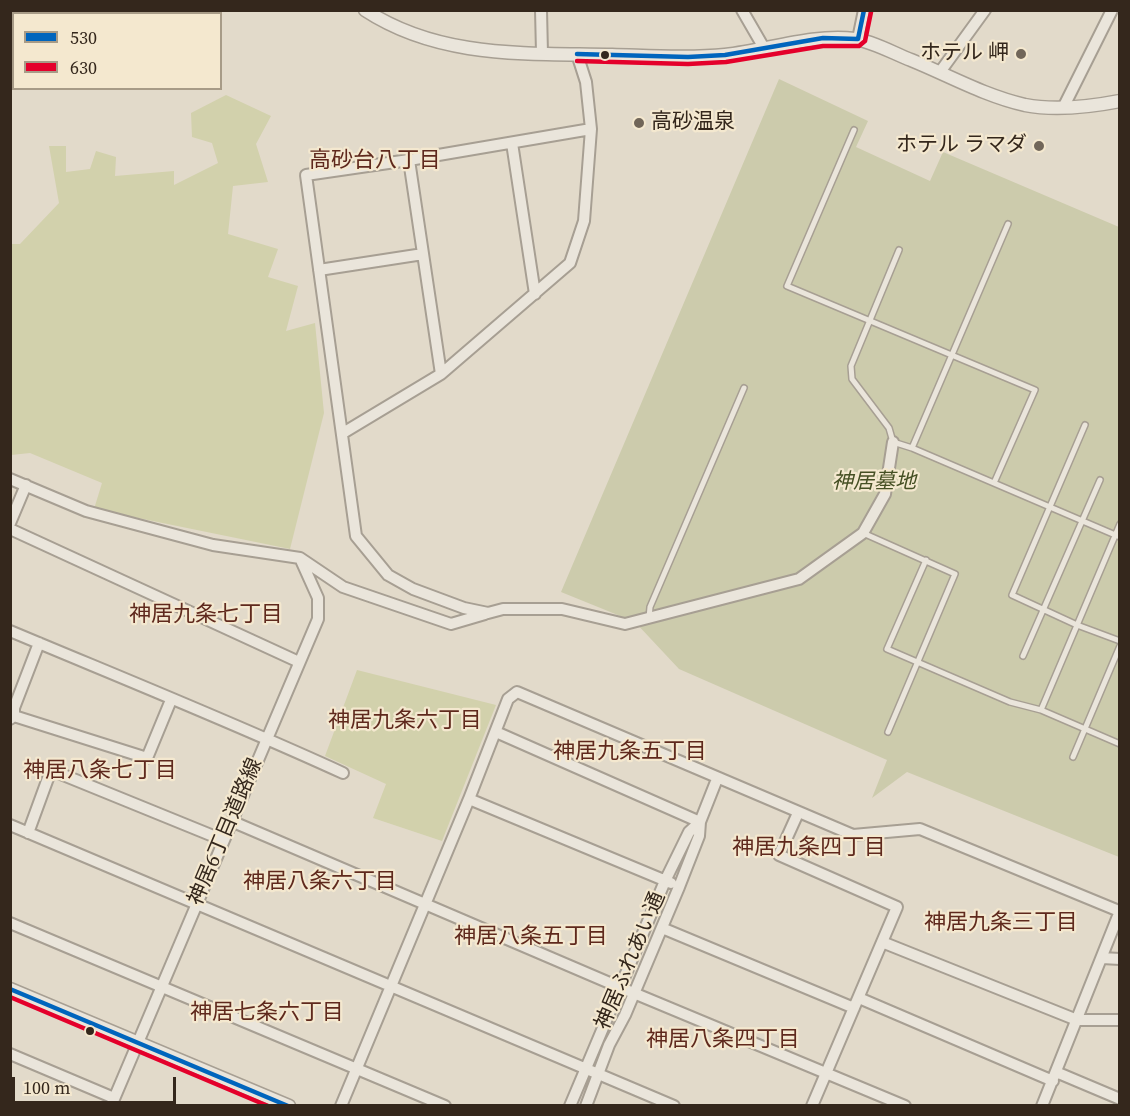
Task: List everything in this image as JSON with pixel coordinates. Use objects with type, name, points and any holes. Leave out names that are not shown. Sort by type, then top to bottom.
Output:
[{"type":"street","points":[[365,10],[379,20],[416,36],[455,47],[542,53],[688,57],[724,55],[823,39],[858,39],[980,90],[1025,105],[1063,108],[1119,101]]},
{"type":"street","points":[[541,10],[542,53]]},
{"type":"street","points":[[742,10],[764,48]]},
{"type":"street","points":[[858,39],[864,10]]},
{"type":"street","points":[[940,72],[985,10]]},
{"type":"street","points":[[1063,108],[1112,10]]},
{"type":"street","points":[[343,432],[441,374],[570,263],[584,221],[591,129],[586,81],[577,54]]},
{"type":"street","points":[[488,613],[464,608],[413,589],[388,575],[356,536],[306,175],[591,129]]},
{"type":"street","points":[[512,143],[535,294]]},
{"type":"street","points":[[410,160],[441,374]]},
{"type":"street","points":[[319,270],[423,254]]},
{"type":"street","points":[[10,479],[86,511],[213,545],[300,558],[344,587],[451,624],[504,609],[562,609],[625,624],[799,579],[863,533],[885,494],[893,442]]},
{"type":"street","points":[[10,523],[26,485]]},
{"type":"street","points":[[10,529],[299,662]]},
{"type":"street","name":"神居6丁目道路線","points":[[113,1102],[318,619],[318,598],[300,558]]},
{"type":"street","points":[[10,631],[344,773]]},
{"type":"street","points":[[39,643],[12,718],[147,758],[171,700]]},
{"type":"street","points":[[341,1106],[392,987],[508,699],[517,692],[853,835],[920,828],[1119,911],[1042,1106]]},
{"type":"street","points":[[496,732],[700,822]]},
{"type":"street","points":[[28,833],[51,770],[223,840]]},
{"type":"street","name":"神居ふれあい通","points":[[586,1106],[609,1045],[625,1015],[679,887],[699,836],[700,822],[717,779]]},
{"type":"street","points":[[469,799],[679,887]]},
{"type":"street","points":[[798,813],[779,855],[897,907],[812,1106]]},
{"type":"street","points":[[231,821],[904,1106]]},
{"type":"street","name":"神居ふれあい通","points":[[570,1106],[665,881],[690,832],[700,822]]},
{"type":"street","points":[[10,825],[674,1106]]},
{"type":"street","points":[[10,923],[445,1106]]},
{"type":"street","points":[[662,928],[854,1008]]},
{"type":"street","points":[[882,942],[1077,1020],[1119,1020]]},
{"type":"street","points":[[1102,958],[1119,959]]},
{"type":"street","points":[[10,989],[289,1106]]},
{"type":"street","points":[[859,998],[1054,1076],[1119,1099]]},
{"type":"street","points":[[10,1054],[113,1102]]},
{"type":"lane","points":[[854,130],[787,286],[1035,390],[994,483]]},
{"type":"lane","points":[[912,448],[1008,224]]},
{"type":"lane","points":[[898,250],[851,366],[852,379],[889,428],[893,442],[912,448],[1117,536]]},
{"type":"lane","points":[[649,618],[650,607],[744,388]]},
{"type":"lane","points":[[1085,425],[1012,594],[1077,625],[1119,641]]},
{"type":"lane","points":[[1023,656],[1100,480]]},
{"type":"lane","points":[[1041,710],[1117,536],[1119,524]]},
{"type":"lane","points":[[863,533],[955,574],[888,732]]},
{"type":"lane","points":[[926,560],[887,649],[1010,702],[1041,710],[1119,744]]},
{"type":"lane","points":[[1073,757],[1119,646]]},
{"type":"green space","name":"神居墓地","points":[[779,79],[868,121],[856,147],[930,181],[943,152],[1119,227],[1119,857],[907,772],[872,798],[887,760],[679,669],[635,622],[561,592]]},
{"type":"green space","points":[[226,95],[271,116],[256,144],[268,182],[233,186],[228,234],[278,249],[268,277],[298,286],[286,331],[315,323],[324,413],[290,549],[94,509],[102,483],[30,453],[11,455],[11,244],[20,244],[59,203],[49,146],[66,146],[66,172],[90,169],[96,151],[116,157],[115,176],[174,171],[174,185],[218,163],[212,143],[192,137],[191,113]]},
{"type":"green space","points":[[357,670],[496,705],[442,841],[373,818],[386,784],[325,756]]},
{"type":"transit line","name":"530","points":[[577,54],[688,57],[725,55],[823,38],[858,39],[864,10]]},
{"type":"transit line","name":"630","points":[[577,61],[688,64],[726,62],[823,46],[859,46],[865,41],[871,12]]},
{"type":"transit line","name":"530","points":[[10,989],[288,1106]]},
{"type":"transit line","name":"630","points":[[10,997],[268,1106]]},
{"type":"place","name":"ホテル 岬","points":[[1021,54]]},
{"type":"place","name":"高砂温泉","points":[[639,123]]},
{"type":"place","name":"ホテル ラマダ","points":[[1039,146]]},
{"type":"district","name":"高砂台八丁目","points":[[375,161]]},
{"type":"district","name":"神居九条七丁目","points":[[206,615]]},
{"type":"district","name":"神居九条六丁目","points":[[405,721]]},
{"type":"district","name":"神居九条五丁目","points":[[630,752]]},
{"type":"district","name":"神居八条七丁目","points":[[100,771]]},
{"type":"district","name":"神居九条四丁目","points":[[809,848]]},
{"type":"district","name":"神居八条六丁目","points":[[320,882]]},
{"type":"district","name":"神居九条三丁目","points":[[1001,923]]},
{"type":"district","name":"神居八条五丁目","points":[[531,937]]},
{"type":"district","name":"神居七条六丁目","points":[[267,1013]]},
{"type":"district","name":"神居八条四丁目","points":[[723,1040]]}]
